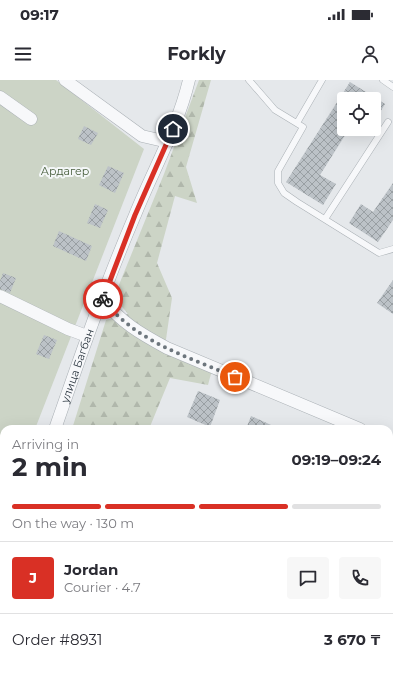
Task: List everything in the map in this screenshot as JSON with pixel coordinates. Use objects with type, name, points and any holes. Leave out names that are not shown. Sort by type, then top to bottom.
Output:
[{"type":"street","points":[[65,80],[142,136],[168,142]]},
{"type":"street","name":"улица Багбан","points":[[55,425],[87,336],[135,215],[168,142],[183,104],[190,80]]},
{"type":"street","points":[[0,97],[32,119]]},
{"type":"street","points":[[0,296],[87,336]]},
{"type":"street","points":[[102,298],[113,312],[138,332],[167,348],[350,425]]},
{"type":"lane","points":[[249,80],[275,110],[303,127],[278,171],[278,183],[284,193],[379,253],[393,249]]},
{"type":"lane","points":[[296,123],[322,80]]},
{"type":"lane","points":[[383,80],[393,87]]},
{"type":"lane","points":[[325,219],[388,122]]},
{"type":"green space","name":"Ардагер","points":[[0,80],[56,80],[144,149],[37,425],[0,425]]},
{"type":"green space","points":[[199,80],[211,80],[186,167],[197,203],[175,196],[157,263],[172,298],[164,353],[212,370],[208,385],[170,378],[151,425],[73,425],[106,320],[128,314],[114,297],[164,174]]},
{"type":"building","points":[[350,82],[366,92],[344,92]]},
{"type":"building","points":[[381,101],[385,104],[381,111]]},
{"type":"building","points":[[337,102],[337,136],[345,136],[320,175],[336,184],[323,205],[286,182]]},
{"type":"building","points":[[84,126],[98,133],[91,145],[78,139]]},
{"type":"building","points":[[108,166],[124,173],[115,193],[99,185]]},
{"type":"building","points":[[393,183],[393,220],[378,242],[349,223],[361,204],[373,212]]},
{"type":"building","points":[[95,204],[108,210],[100,228],[87,223]]},
{"type":"building","points":[[59,231],[92,246],[86,261],[53,246]]},
{"type":"building","points":[[3,273],[16,278],[10,293],[0,289],[0,281]]},
{"type":"building","points":[[393,280],[393,314],[377,303]]},
{"type":"building","points":[[44,335],[57,340],[49,359],[36,354]]},
{"type":"building","points":[[198,391],[220,400],[211,425],[205,425],[187,417]]},
{"type":"building","points":[[251,416],[271,425],[248,425]]},
{"type":"way so far","points":[[103,299],[113,312],[138,332],[167,348],[235,377]]},
{"type":"route","points":[[103,299],[102,298],[135,215],[173,129]]}]
